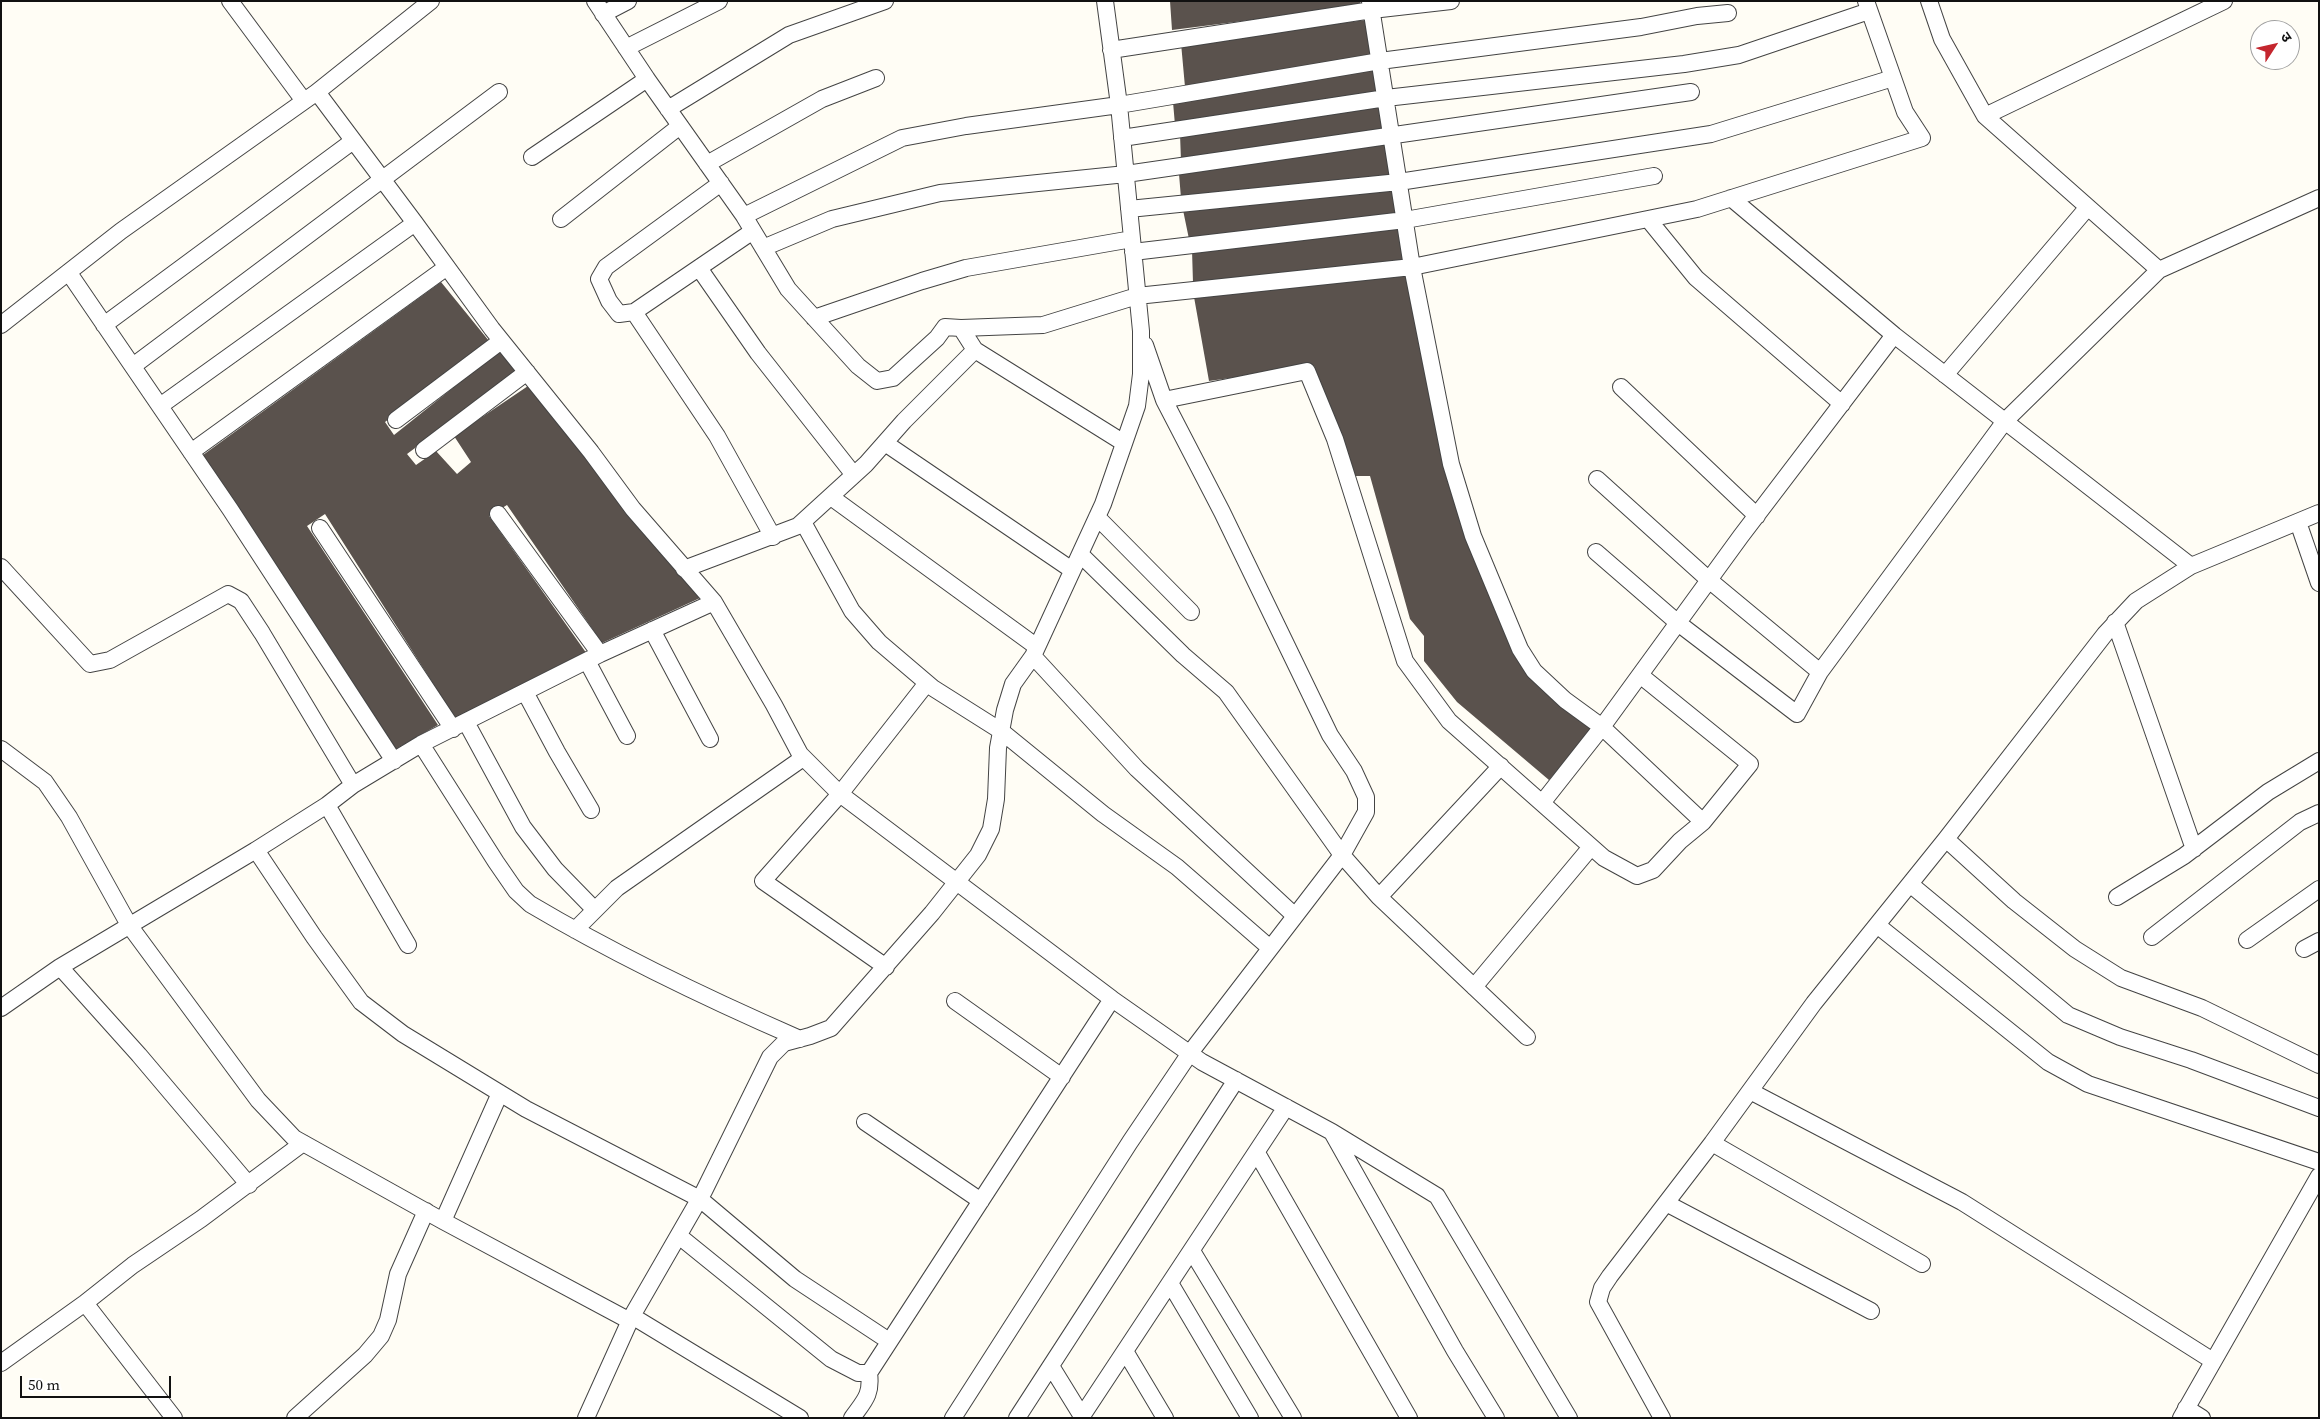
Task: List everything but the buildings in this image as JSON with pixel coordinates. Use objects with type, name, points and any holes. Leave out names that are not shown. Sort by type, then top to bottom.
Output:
[{"type":"street","points":[[230,1],[310,96],[354,140],[501,341],[592,452],[633,509],[714,602],[804,758],[840,794],[958,880],[1112,999],[1202,1062],[1332,1132],[1437,1196],[1569,1418]]},
{"type":"street","points":[[1,326],[121,231],[310,96],[431,1]]},
{"type":"street","points":[[628,1],[599,8],[744,216],[788,289],[858,366],[877,381],[893,378],[938,338],[945,327],[1043,325],[1137,296],[1412,267],[1697,209],[1922,138],[1905,112],[1868,6],[1739,55],[1684,64],[1386,98],[1122,138]]},
{"type":"street","points":[[626,48],[719,1]]},
{"type":"street","points":[[668,109],[789,35],[885,1]]},
{"type":"street","points":[[586,1418],[631,1318],[700,1199],[770,1057],[784,1043],[830,1028],[886,967],[958,880],[978,855],[991,829],[996,799],[998,748],[1004,710],[1013,684],[1035,651],[1097,517],[1137,406],[1141,374],[1141,331],[1119,105],[1105,1]]},
{"type":"street","points":[[1111,50],[1371,6],[1451,1]]},
{"type":"street","points":[[1929,1],[1942,39],[1985,116],[2159,270]]},
{"type":"street","points":[[1985,116],[2224,1]]},
{"type":"street","points":[[1371,6],[1412,267],[1451,464],[1473,536],[1520,649],[1534,671],[1565,700],[1602,727],[1703,822]]},
{"type":"street","points":[[744,216],[902,138],[966,126],[1119,105],[1380,61],[1641,27],[1697,16],[1728,13]]},
{"type":"street","points":[[708,164],[822,99],[876,78]]},
{"type":"street","points":[[1129,209],[1399,182],[1711,134],[1893,78]]},
{"type":"street","points":[[532,156],[647,79]]},
{"type":"street","points":[[133,366],[499,92]]},
{"type":"street","points":[[764,248],[832,219],[940,193],[1126,174],[1392,137],[1690,92]]},
{"type":"street","points":[[561,219],[680,126]]},
{"type":"street","points":[[104,325],[354,140]]},
{"type":"street","points":[[814,318],[966,268],[1132,245],[1405,220],[1654,176]]},
{"type":"street","points":[[721,183],[606,267],[599,279],[609,301],[619,314],[634,312],[753,231]]},
{"type":"street","points":[[1731,198],[1894,335],[2191,566]]},
{"type":"street","points":[[1596,552],[1678,623],[1797,714],[1820,672],[2005,421],[2159,270],[2319,198]]},
{"type":"street","points":[[1945,375],[2088,207]]},
{"type":"street","points":[[1648,219],[1696,278],[1842,404]]},
{"type":"street","points":[[160,406],[416,223]]},
{"type":"street","points":[[191,452],[447,267]]},
{"type":"street","points":[[699,268],[758,353],[854,475]]},
{"type":"street","points":[[69,273],[191,452],[394,761]]},
{"type":"street","points":[[634,312],[717,436],[772,537]]},
{"type":"street","points":[[961,328],[974,350],[1124,443]]},
{"type":"street","points":[[953,1418],[1124,1150],[1190,1053],[1342,855],[1366,812],[1366,797],[1354,771],[1330,735],[1222,512],[1164,400],[1141,331]]},
{"type":"street","points":[[1542,803],[1602,727],[1709,580],[1894,335]]},
{"type":"street","points":[[396,420],[501,341]]},
{"type":"street","points":[[684,569],[772,537],[803,522],[854,475],[974,350]]},
{"type":"street","points":[[1164,400],[1306,371],[1335,438],[1404,661],[1449,721],[1604,858],[1637,876],[1653,870],[1680,841],[1703,822],[1750,764],[1640,675]]},
{"type":"street","points":[[424,450],[528,372]]},
{"type":"street","points":[[1621,387],[1757,516]]},
{"type":"street","points":[[885,443],[1072,570]]},
{"type":"street","points":[[1597,478],[1709,580],[1820,672]]},
{"type":"street","points":[[831,497],[1035,651],[1137,769],[1295,916]]},
{"type":"street","points":[[1662,1418],[1598,1302],[1602,1288],[1610,1276],[1712,1143],[1814,1003],[1946,839],[2115,622],[2136,601],[2191,566],[2319,513]]},
{"type":"street","points":[[498,514],[593,658],[627,736]]},
{"type":"street","points":[[1097,517],[1191,612]]},
{"type":"street","points":[[803,522],[852,611],[878,642],[927,682],[1001,731],[1102,814],[1177,867],[1270,948]]},
{"type":"street","points":[[2298,522],[2319,583]]},
{"type":"street","points":[[320,528],[459,725],[523,827],[555,869],[594,909]]},
{"type":"street","points":[[1080,554],[1183,655],[1226,692],[1342,855],[1379,897],[1527,1037]]},
{"type":"street","points":[[1,567],[90,664],[110,660],[228,594],[240,601],[262,633],[353,785]]},
{"type":"street","points":[[1,1008],[60,968],[256,850],[327,805],[353,785],[421,744],[593,658],[714,602]]},
{"type":"street","points":[[2115,622],[2194,849]]},
{"type":"street","points":[[652,630],[710,739]]},
{"type":"street","points":[[886,967],[763,881],[840,794],[927,682]]},
{"type":"street","points":[[524,692],[591,810]]},
{"type":"street","points":[[421,744],[516,891],[530,904],[576,930],[734,1010],[800,1039]]},
{"type":"street","points":[[1,749],[45,782],[69,817],[129,925],[258,1100],[294,1138],[442,1221],[631,1318],[800,1418]]},
{"type":"street","points":[[576,930],[616,888],[804,758]]},
{"type":"street","points":[[2117,898],[2194,849],[2268,792],[2319,761]]},
{"type":"street","points":[[1379,897],[1501,766]]},
{"type":"street","points":[[327,805],[408,945]]},
{"type":"street","points":[[2152,937],[2300,822],[2319,813]]},
{"type":"street","points":[[1946,839],[2029,913],[2075,949],[2121,978],[2202,1008],[2319,1066]]},
{"type":"street","points":[[1474,987],[1591,847]]},
{"type":"street","points":[[256,850],[314,936],[362,1002],[403,1034],[526,1109],[700,1199],[795,1279],[889,1341]]},
{"type":"street","points":[[1910,884],[2068,1015],[2120,1037],[2191,1060],[2319,1108]]},
{"type":"street","points":[[2247,940],[2319,890]]},
{"type":"street","points":[[1877,925],[2048,1062],[2088,1084],[2319,1162]]},
{"type":"street","points":[[2304,949],[2319,941]]},
{"type":"street","points":[[60,968],[139,1055],[249,1185]]},
{"type":"street","points":[[852,1418],[869,1394],[871,1386],[869,1373],[1112,999]]},
{"type":"street","points":[[955,1001],[1062,1077]]},
{"type":"street","points":[[1017,1418],[1236,1080]]},
{"type":"street","points":[[1750,1091],[1962,1202],[2213,1361]]},
{"type":"street","points":[[442,1221],[500,1093]]},
{"type":"street","points":[[1051,1366],[1082,1417],[1286,1107]]},
{"type":"street","points":[[865,1122],[981,1201]]},
{"type":"street","points":[[1332,1132],[1454,1351],[1496,1418]]},
{"type":"street","points":[[1,1363],[85,1303],[133,1264],[249,1185],[303,1143]]},
{"type":"street","points":[[1712,1143],[1922,1264]]},
{"type":"street","points":[[1257,1153],[1409,1418]]},
{"type":"street","points":[[2202,1418],[2183,1413],[2319,1176]]},
{"type":"street","points":[[1666,1203],[1871,1311]]},
{"type":"street","points":[[295,1418],[365,1355],[381,1336],[388,1320],[398,1274],[426,1212]]},
{"type":"street","points":[[679,1236],[831,1358],[858,1373],[869,1373]]},
{"type":"street","points":[[1192,1250],[1292,1418]]},
{"type":"street","points":[[1170,1283],[1250,1418]]},
{"type":"street","points":[[85,1303],[174,1418]]},
{"type":"street","points":[[1125,1351],[1166,1418]]}]
